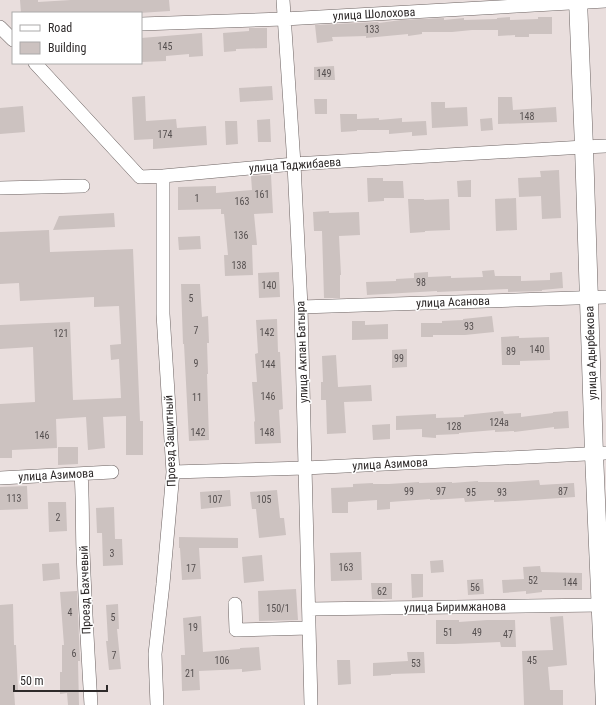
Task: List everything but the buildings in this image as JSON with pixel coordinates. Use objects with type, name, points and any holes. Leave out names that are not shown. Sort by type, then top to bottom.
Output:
[{"type":"main road","name":"улица Адырбекова","points":[[578,1],[584,147],[598,297],[601,605],[606,705]]},
{"type":"street","name":"улица Акпан Батыра","points":[[283,0],[294,164],[301,307],[311,705]]},
{"type":"street","name":"улица Шолохова","points":[[142,24],[284,19],[578,1],[606,1]]},
{"type":"street","points":[[0,27],[12,39]]},
{"type":"street","name":"улица Таджибаева","points":[[36,64],[140,177],[294,164],[606,146]]},
{"type":"street","name":"Проезд Защитный","points":[[157,705],[154,654],[163,584],[173,472],[163,314],[163,176]]},
{"type":"street","points":[[0,188],[83,186]]},
{"type":"street","name":"улица Асанова","points":[[301,307],[598,297]]},
{"type":"street","name":"улица Азимова","points":[[173,472],[305,468],[600,454]]},
{"type":"street","name":"улица Азимова","points":[[0,478],[112,472]]},
{"type":"street","name":"Проезд Бахчевый","points":[[81,474],[86,630],[91,705]]},
{"type":"street","points":[[235,604],[236,630],[309,628]]},
{"type":"street","name":"улица Биримжанова","points":[[309,609],[601,605]]}]
